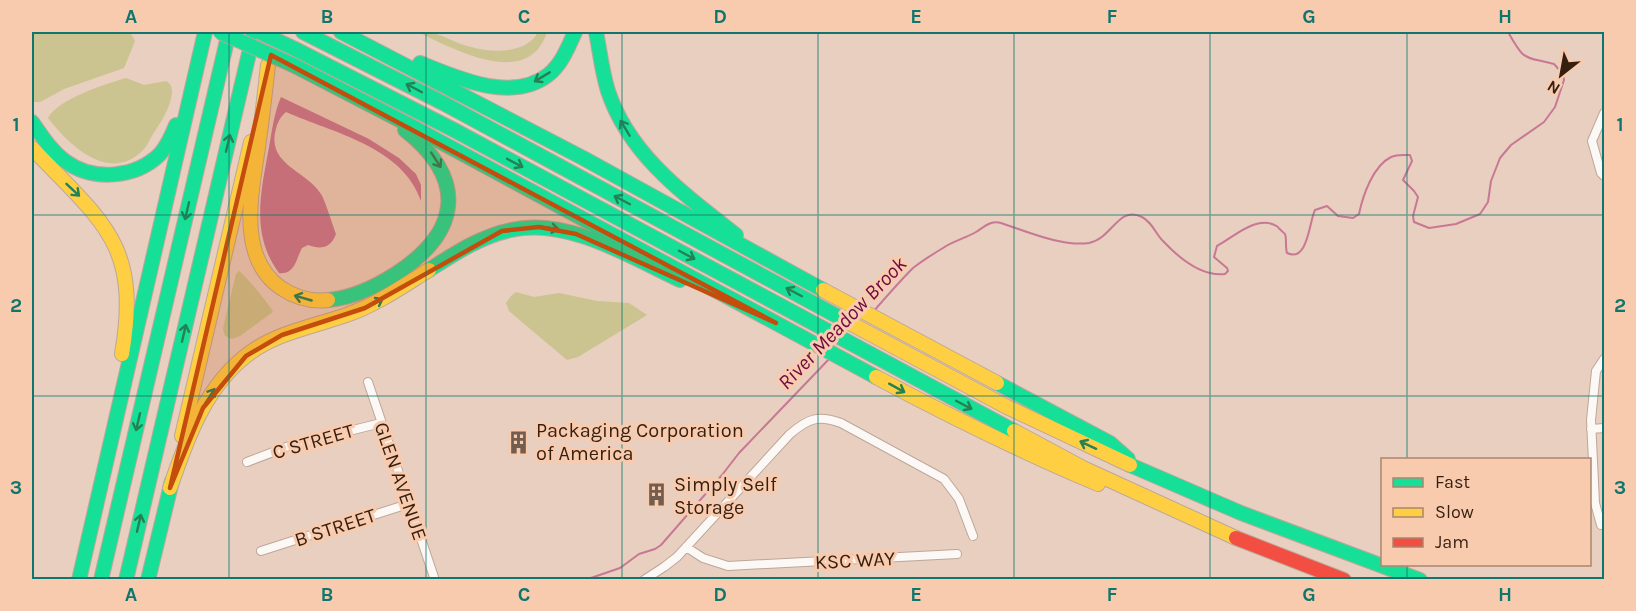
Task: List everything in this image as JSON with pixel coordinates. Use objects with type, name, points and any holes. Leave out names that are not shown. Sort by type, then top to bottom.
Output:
[{"type":"highway","points":[[79,579],[206,32]]},
{"type":"highway","points":[[220,32],[292,65],[411,126],[960,422],[1040,460],[1128,496],[1190,518]]},
{"type":"highway","points":[[101,579],[229,32]]},
{"type":"highway","points":[[126,579],[254,32]]},
{"type":"highway","points":[[259,32],[454,130],[1083,468],[1190,518],[1344,579]]},
{"type":"highway","points":[[148,579],[276,32]]},
{"type":"highway","points":[[303,32],[460,112],[981,394],[1141,470],[1258,519],[1381,565]]},
{"type":"highway","points":[[341,32],[573,153],[757,255],[1110,443],[1141,470]]},
{"type":"highway","points":[[346,32],[454,77],[482,86],[502,88],[524,86],[546,75],[564,57],[575,32]]},
{"type":"highway","points":[[596,32],[609,94],[628,134],[662,174],[757,255]]},
{"type":"highway","points":[[268,65],[251,202],[252,237],[258,258],[273,281],[293,295],[316,301],[332,301],[355,295],[416,261],[429,248],[438,234],[445,220],[448,205],[443,172],[428,149],[401,127],[339,89]]},
{"type":"highway","points":[[32,122],[58,156],[72,165],[95,174],[120,175],[142,167],[163,150],[174,133],[178,117],[190,96]]},
{"type":"highway","points":[[32,148],[103,221],[113,237],[123,264],[128,292],[128,314],[109,445]]},
{"type":"highway","points":[[170,488],[188,437],[203,408],[224,377],[246,356],[282,335],[365,308],[401,289],[478,241],[502,231],[521,227],[539,227],[576,234],[776,323]]},
{"type":"highway","points":[[1385,566],[1420,579]]},
{"type":"street","points":[[1605,113],[1592,141],[1601,173],[1605,176]]},
{"type":"street","points":[[1603,524],[1595,503],[1591,429],[1596,371],[1605,359]]},
{"type":"street","name":"GLEN AVENUE","points":[[368,382],[435,579]]},
{"type":"street","points":[[644,579],[664,567],[686,547],[790,434],[808,421],[819,418],[841,423],[944,479],[959,499],[973,536]]},
{"type":"street","name":"C STREET","points":[[247,462],[289,446],[381,423]]},
{"type":"street","points":[[1591,429],[1605,428]]},
{"type":"street","name":"B STREET","points":[[261,551],[408,504]]},
{"type":"street","name":"KSC WAY","points":[[686,547],[703,558],[728,566],[957,554]]},
{"type":"highlighted area","points":[[271,55],[776,323],[576,234],[539,227],[502,231],[365,308],[282,335],[246,356],[203,408],[170,488]]},
{"type":"shaded area","points":[[32,32],[130,32],[135,41],[124,68],[64,89],[40,102],[32,102]]},
{"type":"shaded area","points":[[418,32],[433,33],[479,49],[499,51],[518,48],[533,39],[538,32],[547,32],[537,50],[524,59],[507,62],[469,55]]},
{"type":"shaded area","points":[[126,78],[144,85],[166,81],[171,86],[172,92],[165,114],[144,149],[127,161],[102,162],[89,156],[66,139],[48,118],[53,111],[72,99],[95,88]]},
{"type":"shaded area","points":[[281,97],[369,139],[399,158],[416,174],[421,185],[421,201],[412,182],[382,154],[344,135],[286,112],[279,121],[275,133],[278,153],[283,161],[315,186],[321,194],[336,234],[325,247],[308,245],[302,248],[292,269],[284,273],[279,273],[264,243],[260,212],[272,128]]},
{"type":"shaded area","points":[[239,271],[258,291],[273,312],[240,336],[232,339],[225,336],[223,329],[236,274]]},
{"type":"shaded area","points":[[516,292],[534,297],[559,293],[597,301],[629,303],[647,315],[578,357],[567,360],[509,311],[506,303]]},
{"type":"waterway","name":"River Meadow Brook","points":[[873,312],[916,265],[994,222],[1056,241],[1078,244],[1097,240],[1121,219],[1134,214],[1149,222],[1163,241],[1191,265],[1216,274],[1225,274],[1228,271],[1214,257],[1217,246],[1254,224],[1270,223],[1285,234],[1287,253],[1294,255],[1304,247],[1315,210],[1327,206],[1338,216],[1353,218],[1359,214],[1363,198],[1374,174],[1385,161],[1396,155],[1410,155],[1412,161],[1403,180],[1418,197],[1413,216],[1414,222],[1429,228],[1456,224],[1480,214],[1488,202],[1491,181],[1500,158],[1511,145],[1544,122],[1555,107],[1564,80],[1563,74],[1554,64],[1530,58],[1522,53],[1508,32]]},
{"type":"waterway","name":"River Meadow Brook","points":[[585,580],[620,568],[639,554],[661,545],[739,453],[830,358]]},
{"type":"traffic: fast","points":[[79,580],[205,32]]},
{"type":"traffic: fast","points":[[220,32],[293,65]]},
{"type":"traffic: fast","points":[[101,580],[229,32]]},
{"type":"traffic: fast","points":[[126,580],[254,32]]},
{"type":"traffic: fast","points":[[259,32],[295,49]]},
{"type":"traffic: fast","points":[[303,32],[443,103],[848,322]]},
{"type":"traffic: fast","points":[[341,32],[583,158],[823,290]]},
{"type":"traffic: fast","points":[[420,63],[467,81],[484,85],[518,87],[534,83],[553,71],[575,32]]},
{"type":"traffic: fast","points":[[596,32],[608,91],[617,114],[630,135],[644,154],[679,189],[736,235]]},
{"type":"traffic: fast","points":[[295,49],[454,130],[1014,431]]},
{"type":"traffic: fast","points":[[293,65],[411,126],[876,377]]},
{"type":"traffic: fast","points":[[32,122],[51,148],[65,161],[76,168],[101,174],[127,172],[150,162],[165,147],[176,125]]},
{"type":"traffic: fast","points":[[328,300],[364,291],[397,273],[418,257],[434,240],[444,222],[448,204],[447,186],[439,167],[425,148],[405,130]]},
{"type":"traffic: fast","points":[[429,270],[468,246],[489,237],[511,230],[532,227],[576,234],[620,251],[680,280]]},
{"type":"traffic: fast","points":[[997,383],[1110,443],[1128,459]]},
{"type":"traffic: fast","points":[[1130,465],[1241,513],[1381,565]]},
{"type":"traffic: fast","points":[[148,580],[172,481]]},
{"type":"traffic: fast","points":[[1383,566],[1420,580]]},
{"type":"traffic: slow","points":[[268,65],[251,203],[252,241],[267,275],[281,288],[304,298],[328,300]]},
{"type":"traffic: slow","points":[[182,436],[251,142]]},
{"type":"traffic: slow","points":[[32,148],[96,216],[110,237],[120,260],[126,285],[122,354]]},
{"type":"traffic: slow","points":[[170,488],[200,413],[210,396],[235,365],[273,339],[359,310],[429,270]]},
{"type":"traffic: slow","points":[[823,290],[997,383]]},
{"type":"traffic: slow","points":[[848,322],[1007,407],[1130,465]]},
{"type":"traffic: slow","points":[[876,377],[986,433],[1098,484]]},
{"type":"traffic: slow","points":[[1014,431],[1083,468],[1236,538]]},
{"type":"traffic: jam","points":[[1236,538],[1344,580]]},
{"type":"place","name":"Packaging Corporation of America","points":[[518,442]]},
{"type":"place","name":"Simply Self Storage","points":[[656,495]]}]
